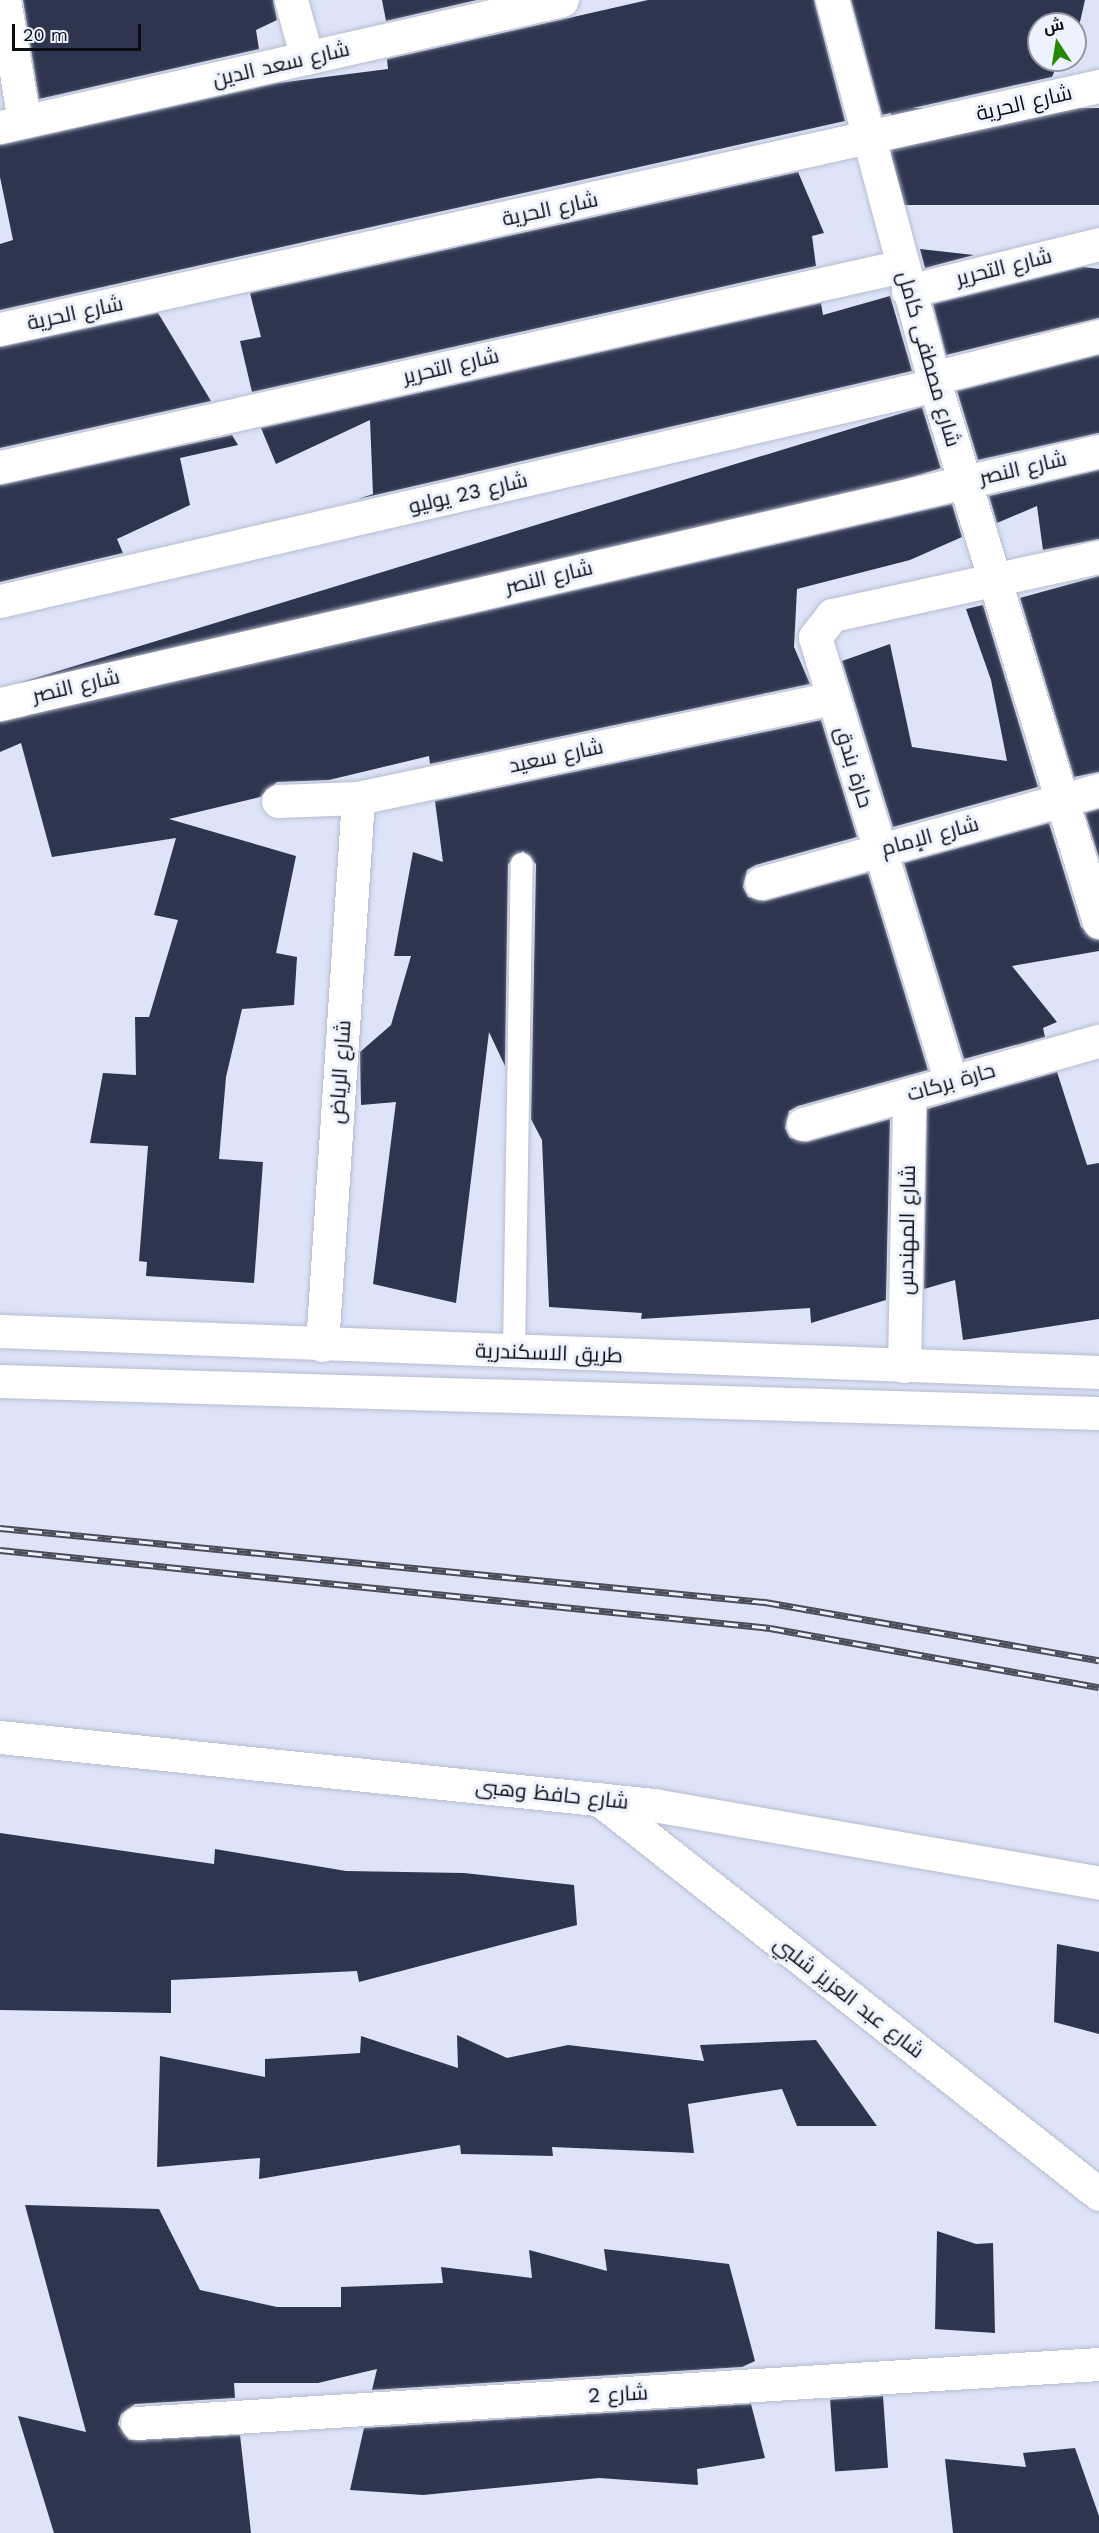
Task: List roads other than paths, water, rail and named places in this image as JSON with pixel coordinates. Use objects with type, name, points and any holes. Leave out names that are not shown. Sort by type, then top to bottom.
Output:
[{"type":"street","points":[[4,0],[12,124]]},
{"type":"street","points":[[291,0],[307,58]]},
{"type":"street","name":"شارع سعد الدين","points":[[12,124],[562,0]]},
{"type":"street","name":"شارع مصطفى كامل","points":[[832,0],[867,139],[934,381],[1099,922]]},
{"type":"street","name":"شارع الحرية","points":[[0,329],[1099,86]]},
{"type":"street","name":"شارع التحرير","points":[[0,467],[905,278],[1099,244]]},
{"type":"street","name":"شارع 23 يوليو","points":[[0,601],[934,381],[1099,336]]},
{"type":"street","name":"شارع النصر","points":[[0,704],[1099,451]]},
{"type":"street","points":[[993,580],[1099,557]]},
{"type":"street","name":"حارة بندق","points":[[951,1082],[815,637],[832,615],[993,580]]},
{"type":"street","name":"شارع سعيد","points":[[278,801],[358,798],[832,698]]},
{"type":"street","name":"شارع الإمام","points":[[761,883],[1099,790]]},
{"type":"street","name":"شارع الرياض","points":[[322,1345],[358,798]]},
{"type":"street","name":"حارة بركات","points":[[803,1124],[1099,1041]]},
{"type":"street","name":"شارع المهندس","points":[[904,1366],[909,1094]]},
{"type":"street","name":"طريق الاسكندرية","points":[[0,1331],[322,1345],[1099,1372]]},
{"type":"street","name":"طريق الاسكندرية","points":[[0,1381],[1099,1413]]},
{"type":"street","name":"شارع حافظ وهبى","points":[[0,1737],[598,1799],[1099,1883]]},
{"type":"street","name":"شارع عبد العزيز شلبي","points":[[598,1799],[1099,2194]]},
{"type":"street","name":"شارع 2","points":[[137,2423],[1099,2364]]},
{"type":"lane","points":[[514,1352],[522,864]]},
{"type":"railway","points":[[0,1528],[765,1602],[1099,1660]]},
{"type":"railway","points":[[0,1550],[770,1628],[1099,1687]]}]
